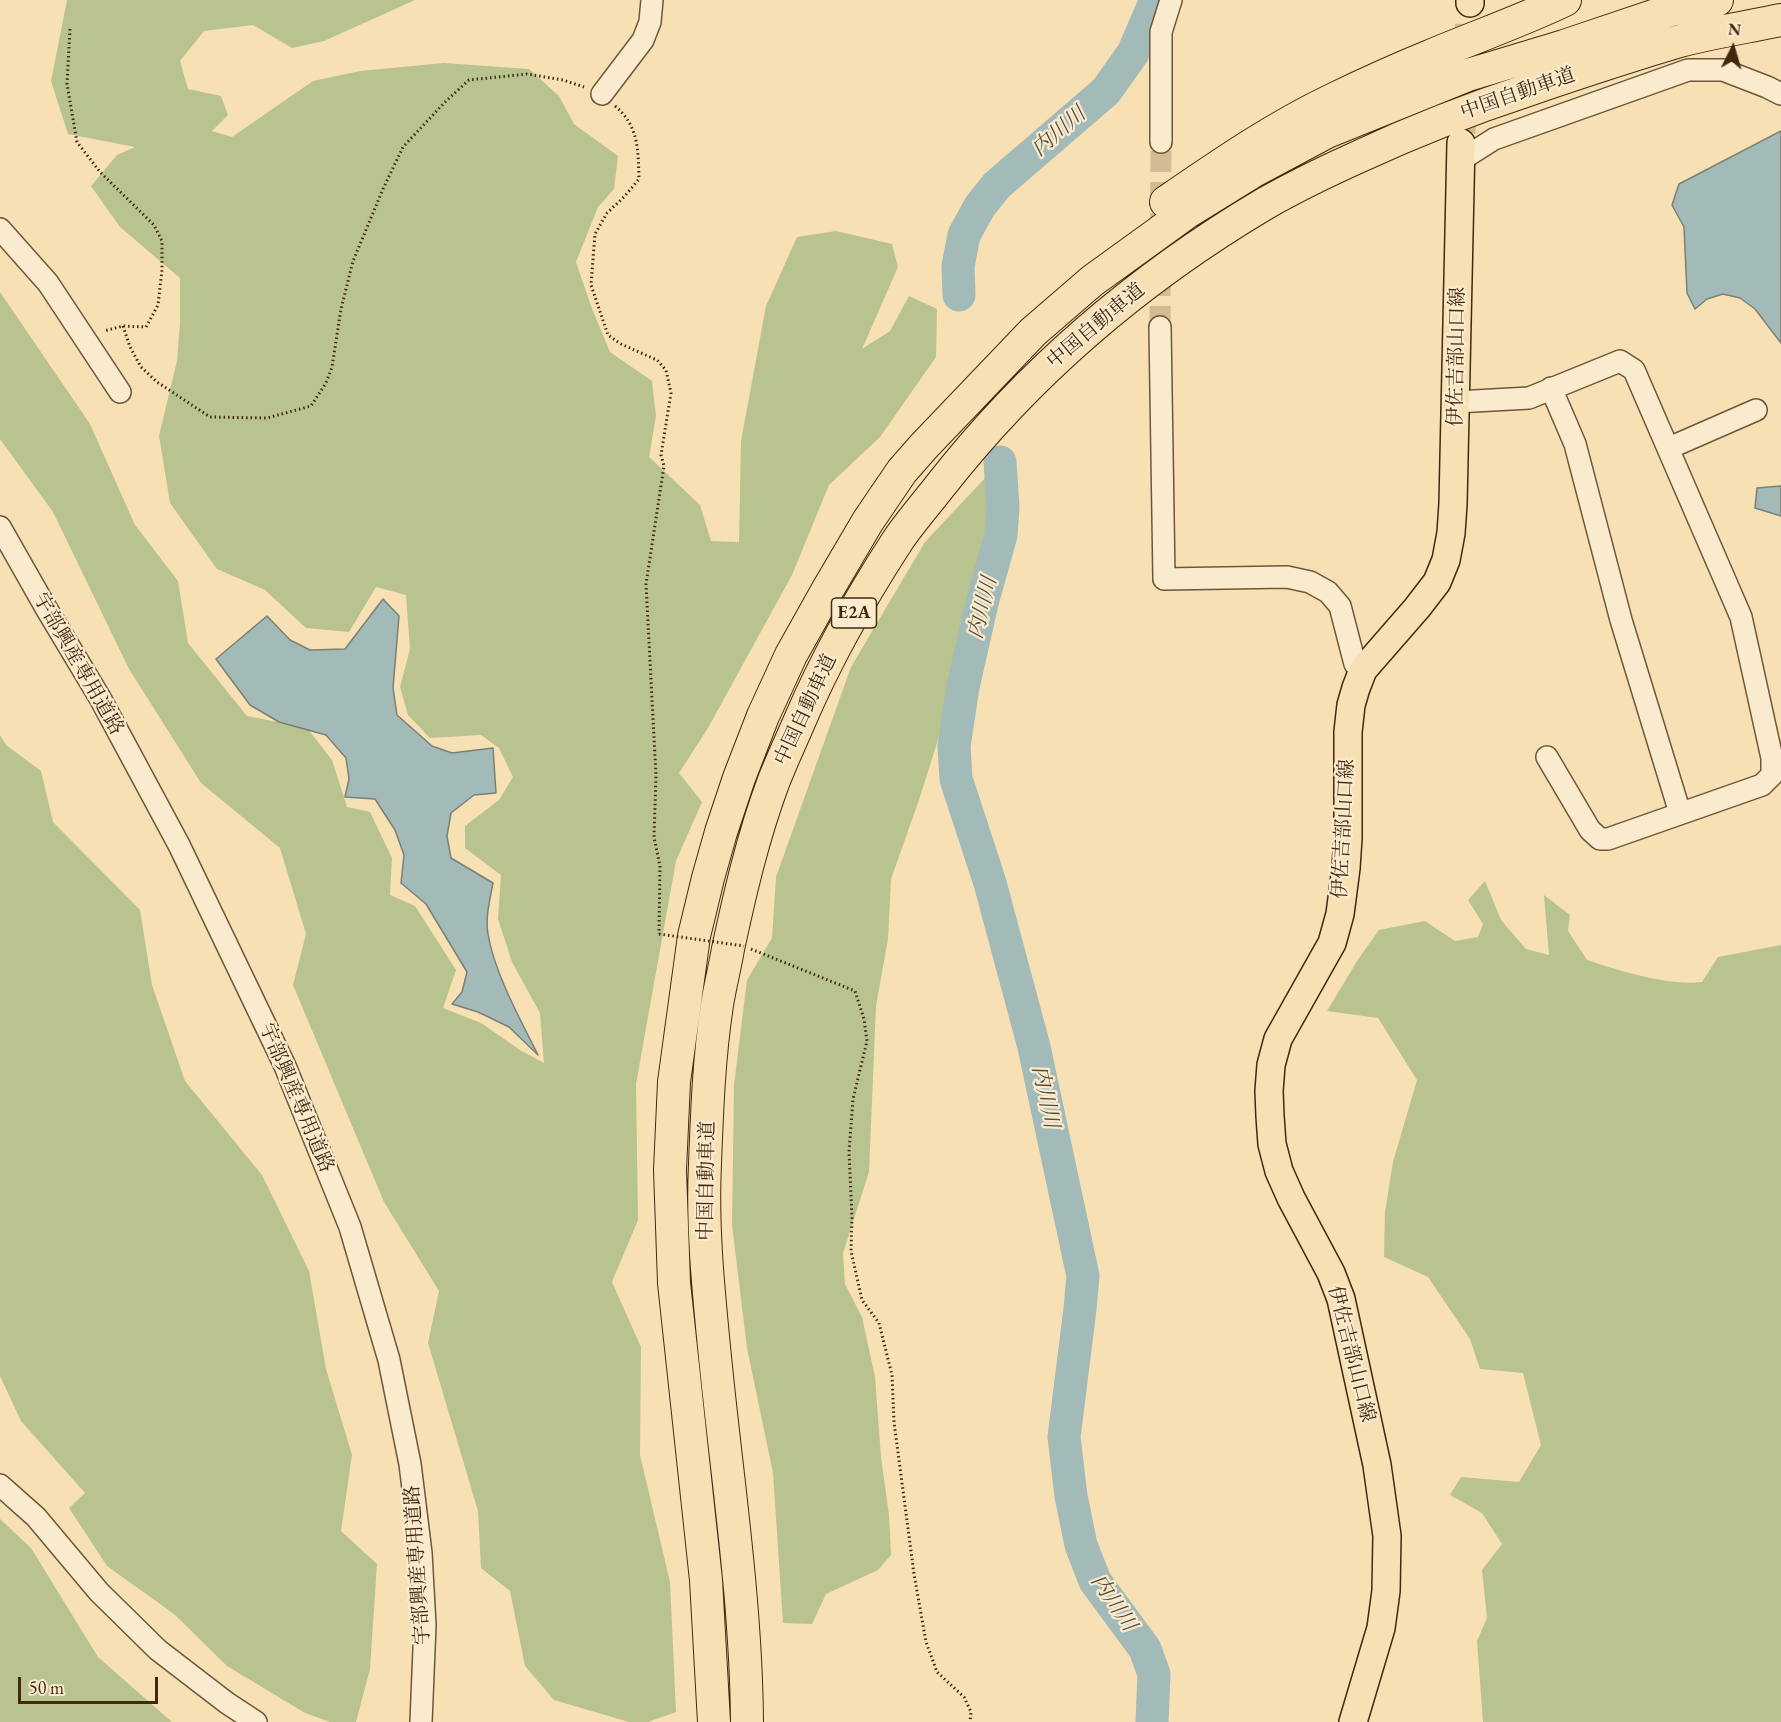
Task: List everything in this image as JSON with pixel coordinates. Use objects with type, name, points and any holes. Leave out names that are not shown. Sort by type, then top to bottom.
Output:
[{"type":"highway","points":[[924,446],[1032,312],[1134,224],[1210,171],[1282,126],[1333,99],[1429,56],[1565,0]]},
{"type":"highway","name":"中国自動車道","points":[[714,1722],[706,1580],[674,1283],[670,1170],[674,1082],[687,980],[694,936],[708,878],[739,778],[763,716],[791,655],[868,521],[902,471],[1033,332],[1092,281],[1186,213],[1254,171],[1327,132],[1468,75],[1671,10],[1718,0]]},
{"type":"highway","name":"中国自動車道","points":[[747,1722],[747,1672],[739,1564],[718,1392],[704,1225],[704,1170],[712,1046],[717,1001],[740,893],[773,782],[816,682],[869,587],[901,536],[966,453],[1047,367],[1089,328],[1152,278],[1268,202],[1319,175],[1406,135],[1475,107],[1685,40],[1781,20]]},
{"type":"main road","name":"伊佐吉部山口線","points":[[1353,1722],[1381,1628],[1387,1561],[1384,1508],[1377,1465],[1341,1299],[1331,1273],[1279,1172],[1272,1144],[1269,1091],[1271,1065],[1278,1039],[1332,943],[1340,914],[1348,838],[1348,732],[1351,705],[1363,670],[1424,600],[1437,582],[1446,560],[1453,504],[1461,151]]},
{"type":"street","points":[[602,94],[643,40],[651,22],[652,0]]},
{"type":"street","points":[[1161,141],[1161,32],[1171,0]]},
{"type":"street","points":[[1461,151],[1688,70],[1723,70],[1781,94]]},
{"type":"street","points":[[0,229],[48,283],[120,393]]},
{"type":"street","points":[[1160,327],[1164,579],[1287,578],[1310,582],[1328,592],[1340,606],[1355,664],[1363,670]]},
{"type":"street","points":[[1456,402],[1529,398],[1620,361],[1634,370],[1741,617],[1772,758],[1772,775],[1762,785],[1600,839],[1590,830],[1547,757]]},
{"type":"street","points":[[1551,388],[1575,444],[1621,620],[1680,813]]},
{"type":"street","points":[[1668,448],[1756,410]]},
{"type":"street","name":"宇部興産専用道路","points":[[0,527],[100,698],[179,845],[285,1066],[350,1227],[389,1360],[410,1464],[421,1553],[425,1625],[421,1722]]},
{"type":"street","points":[[0,1485],[36,1517],[99,1592],[158,1650],[227,1703],[256,1722]]},
{"type":"path","points":[[70,29],[67,84],[77,142],[100,172],[154,225],[162,241],[162,270],[158,305],[146,327],[123,326],[83,335]]},
{"type":"path","points":[[123,326],[130,347],[141,367],[156,382],[210,417],[267,418],[311,406],[326,383],[332,368],[340,309],[352,261],[383,189],[403,147],[446,101],[469,80],[527,74],[562,80],[595,90],[625,114],[635,135],[639,179],[607,213],[595,234],[591,285],[608,334],[621,344],[657,360],[666,370],[671,393],[661,455],[664,466],[646,584],[656,776],[654,837],[660,866],[659,934],[744,946],[855,991],[864,1019],[867,1041],[853,1099],[849,1152],[851,1251],[862,1300],[879,1323],[892,1375],[894,1422],[914,1574],[926,1642],[937,1672],[964,1697],[971,1713],[970,1722]]},
{"type":"green space","points":[[67,0],[415,0],[324,41],[292,48],[253,25],[204,31],[180,61],[188,89],[221,96],[228,115],[212,131],[232,137],[313,81],[360,71],[444,63],[529,69],[559,96],[574,124],[618,156],[614,189],[598,207],[576,262],[610,352],[652,381],[656,416],[649,457],[700,505],[711,541],[739,542],[741,441],[766,306],[797,237],[836,231],[892,244],[898,267],[862,349],[890,331],[909,296],[937,309],[936,357],[880,437],[829,485],[792,575],[708,728],[679,773],[702,802],[676,861],[636,1084],[638,1220],[612,1282],[641,1347],[640,1455],[670,1582],[676,1712],[648,1722],[629,1722],[554,1700],[525,1666],[510,1591],[481,1568],[478,1511],[428,1343],[439,1291],[384,1202],[293,985],[306,934],[280,848],[201,783],[129,669],[53,512],[0,439],[0,292],[90,424],[135,525],[178,581],[188,643],[247,716],[307,728],[332,760],[347,807],[370,812],[392,858],[390,895],[415,906],[456,970],[443,1008],[481,1023],[520,1050],[544,1063],[540,1013],[512,962],[498,919],[501,875],[465,848],[465,826],[499,800],[513,777],[499,748],[481,735],[430,738],[408,715],[400,687],[410,649],[406,595],[376,587],[349,632],[306,628],[265,590],[217,569],[170,503],[159,436],[177,361],[180,278],[120,227],[91,186],[117,155],[135,147],[68,134],[51,81]]},
{"type":"green space","points":[[986,477],[995,501],[984,558],[942,727],[891,879],[888,939],[876,1006],[869,1172],[843,1253],[845,1284],[862,1317],[875,1377],[891,1555],[878,1570],[826,1594],[812,1624],[783,1623],[773,1473],[747,1348],[732,1225],[734,1085],[747,980],[772,938],[776,877],[851,667],[925,542]]},
{"type":"green space","points":[[0,735],[6,745],[41,771],[53,822],[140,910],[152,985],[185,1081],[262,1175],[309,1271],[326,1369],[352,1455],[341,1531],[377,1564],[370,1669],[356,1722],[330,1722],[305,1713],[227,1666],[174,1614],[107,1566],[69,1508],[85,1493],[21,1421],[0,1376]]},
{"type":"green space","points":[[1485,881],[1501,920],[1526,949],[1549,955],[1544,895],[1570,915],[1568,931],[1587,960],[1644,977],[1674,982],[1702,982],[1718,957],[1781,945],[1781,1722],[1483,1722],[1477,1641],[1487,1618],[1482,1570],[1502,1544],[1482,1513],[1450,1495],[1461,1477],[1519,1482],[1541,1445],[1523,1373],[1480,1369],[1470,1339],[1428,1277],[1384,1257],[1385,1212],[1393,1162],[1417,1080],[1378,1018],[1327,1011],[1379,930],[1425,921],[1455,941],[1478,937],[1483,924],[1468,900]]},
{"type":"green space","points":[[0,1519],[31,1548],[98,1657],[172,1722],[0,1722]]},
{"type":"water","points":[[1781,131],[1781,343],[1755,309],[1740,298],[1723,294],[1707,299],[1695,309],[1687,293],[1684,227],[1672,205],[1679,184]]},
{"type":"water","points":[[1781,486],[1781,516],[1755,508],[1757,488]]},
{"type":"water","points":[[383,599],[399,616],[393,688],[397,715],[432,746],[452,753],[493,748],[496,793],[474,795],[451,813],[447,836],[451,858],[493,883],[487,922],[491,949],[509,996],[538,1055],[509,1027],[478,1012],[452,1004],[462,992],[467,972],[426,904],[401,883],[404,855],[395,830],[375,799],[345,797],[349,779],[346,758],[326,735],[279,722],[250,705],[216,659],[267,616],[290,640],[310,650],[345,649]]},
{"type":"waterway","name":"内川川","points":[[959,295],[958,266],[964,235],[980,206],[997,185],[1106,91],[1133,53],[1156,0]]},
{"type":"waterway","name":"内川川","points":[[1000,462],[1003,507],[1001,535],[982,603],[963,687],[954,746],[956,779],[990,883],[1034,1047],[1083,1276],[1064,1437],[1071,1496],[1081,1545],[1095,1581],[1145,1649],[1154,1674],[1152,1722]]},
{"type":"tunnel","points":[[1462,133],[1470,3]]},
{"type":"tunnel","points":[[1160,327],[1161,142]]}]
